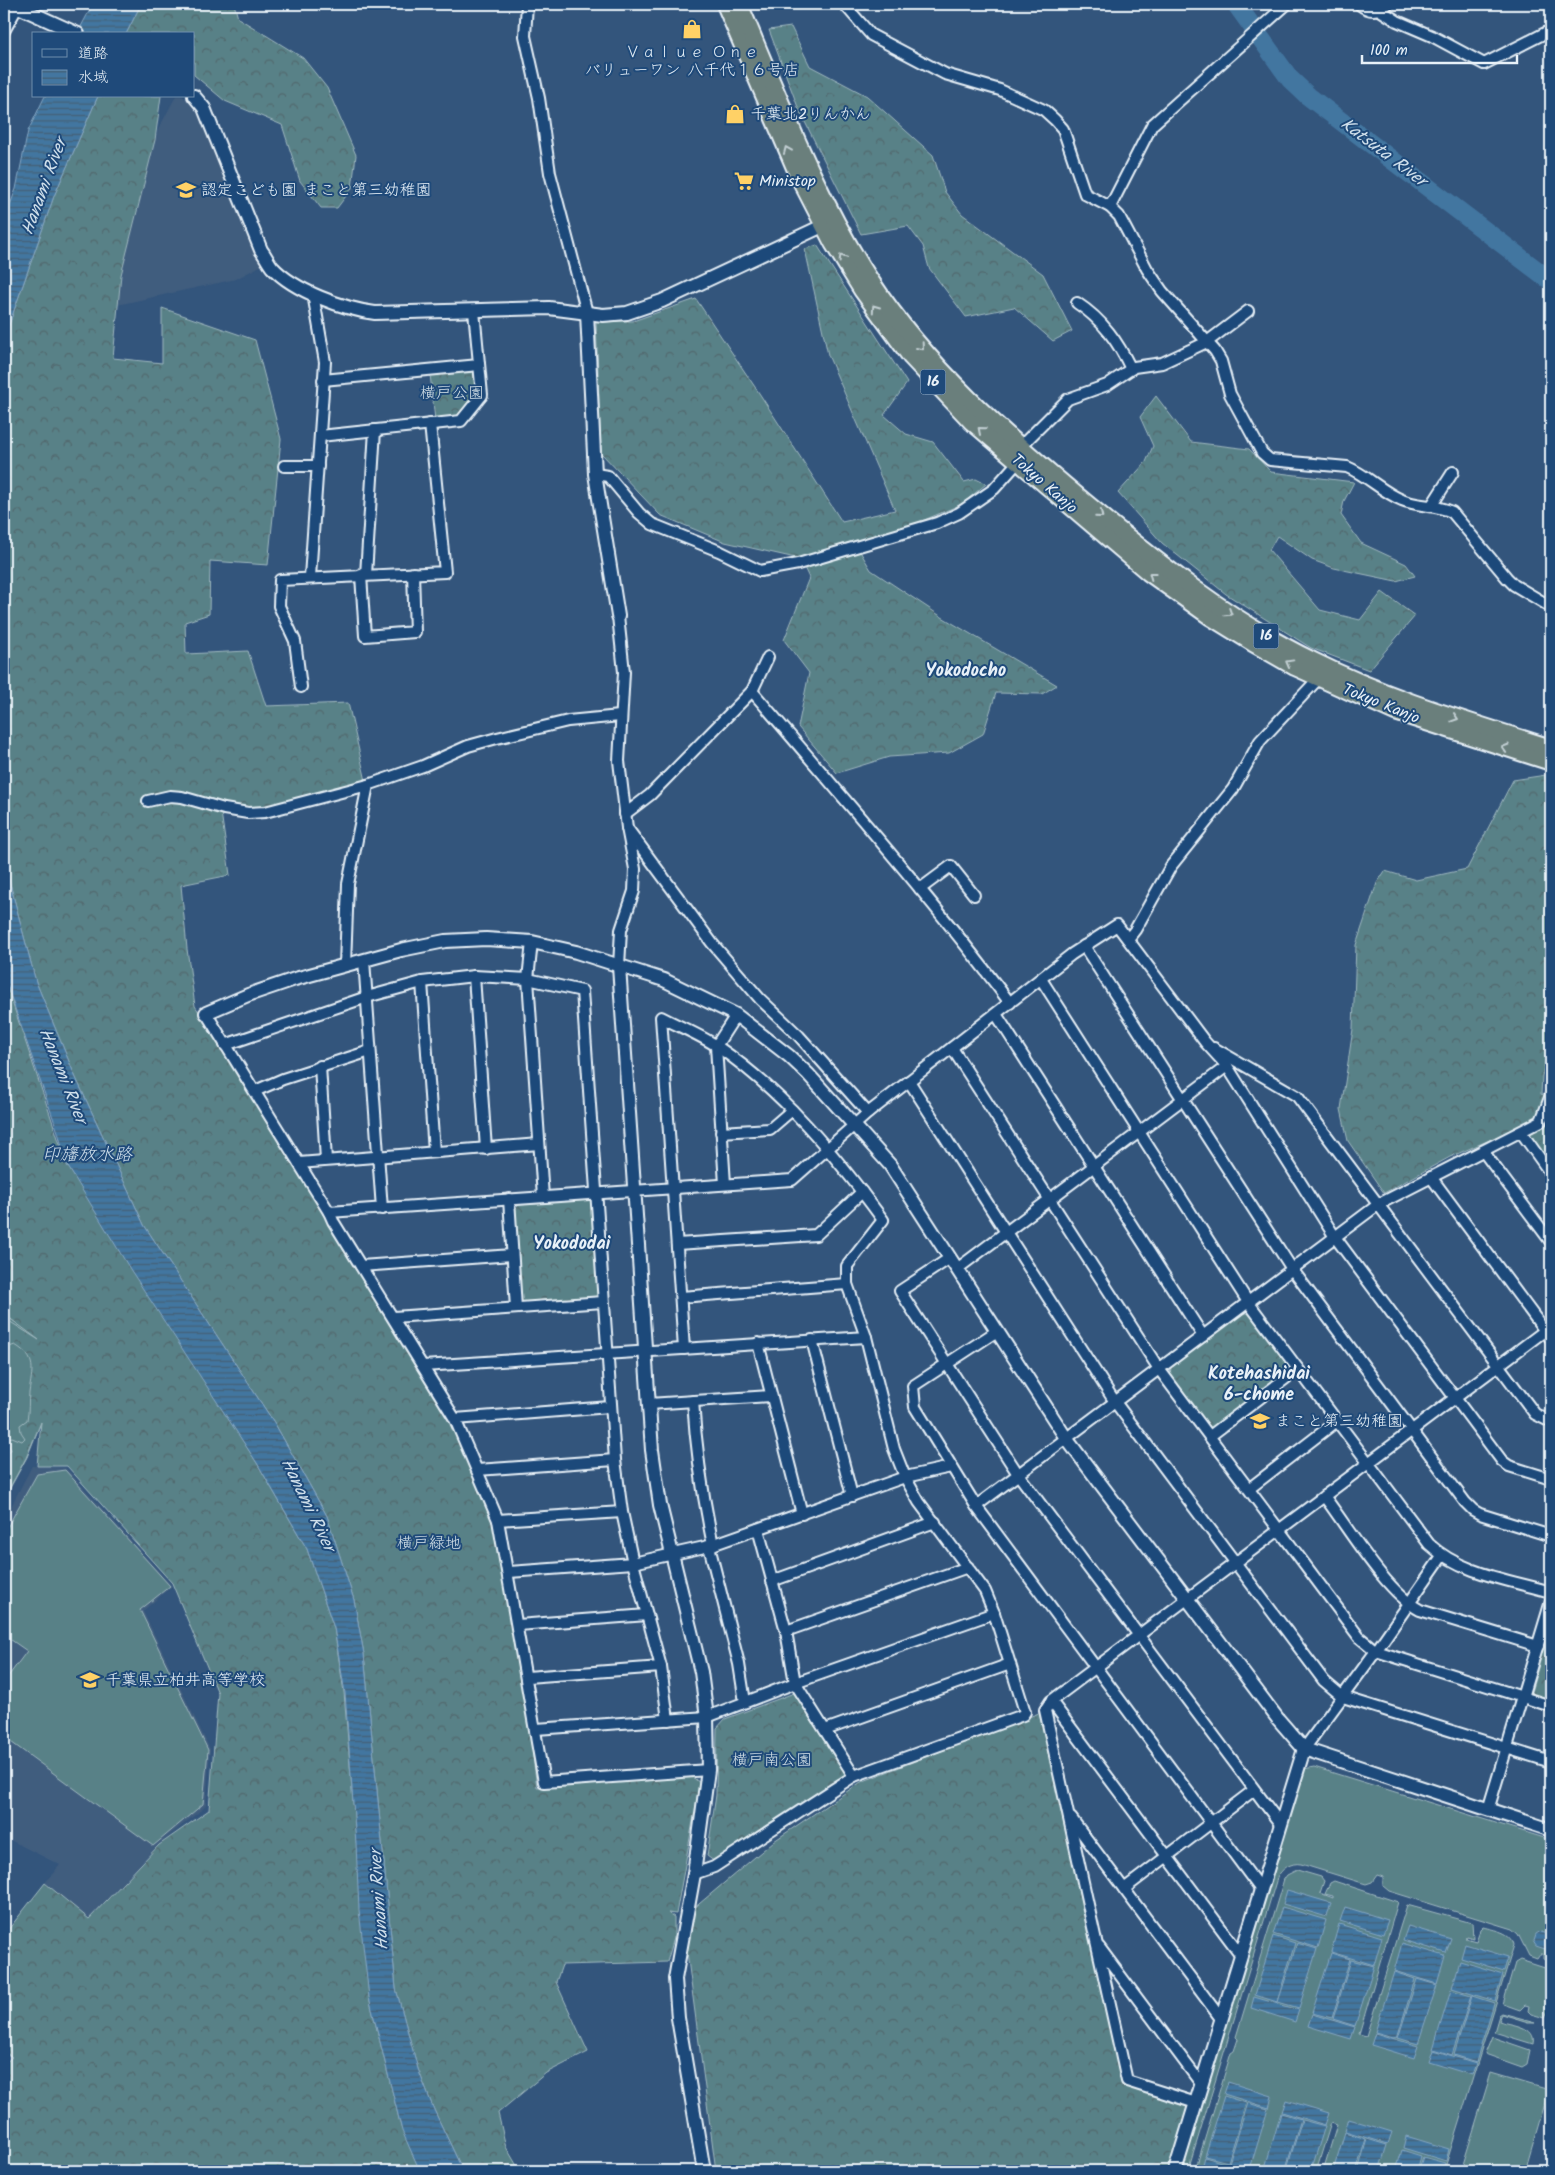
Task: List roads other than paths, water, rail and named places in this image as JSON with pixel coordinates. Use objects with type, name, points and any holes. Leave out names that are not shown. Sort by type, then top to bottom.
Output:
[{"type":"highway","name":"Tokyo Kanjo","points":[[724,4],[795,168],[829,223],[908,333],[1020,456],[1148,572],[1179,595],[1253,643],[1320,678],[1395,712],[1551,762]]},
{"type":"highway","name":"Tokyo Kanjo","points":[[739,4],[821,193],[829,223]]},
{"type":"highway","name":"Tokyo Kanjo","points":[[1020,456],[1154,560],[1260,632],[1311,661],[1400,700],[1551,748]]},
{"type":"street","points":[[527,4],[525,36],[538,98],[550,173],[587,313],[595,474],[618,616],[624,672],[620,716],[619,761],[627,828],[635,869],[634,891],[621,930],[619,966],[652,1450],[660,1505],[701,1672],[707,1717],[708,1770],[694,1874],[674,1979],[678,2018],[704,2171]]},
{"type":"street","points":[[844,4],[871,35],[945,74],[1000,90],[1044,110],[1055,120],[1063,129],[1085,194],[1110,207],[1119,216],[1147,269],[1162,291],[1221,360],[1230,394],[1262,453],[1270,460],[1347,467],[1357,471],[1401,500],[1441,506],[1452,512],[1506,578],[1514,585],[1551,607]]},
{"type":"street","points":[[1359,4],[1370,11],[1384,7],[1396,21],[1432,36],[1484,64],[1551,30]]},
{"type":"street","points":[[4,31],[16,5],[74,32]]},
{"type":"street","points":[[1110,207],[1152,125],[1285,6]]},
{"type":"street","points":[[195,97],[204,108],[261,250],[272,267],[290,282],[313,294],[362,311],[376,313],[549,308],[603,315],[627,313],[662,301],[829,223]]},
{"type":"street","points":[[310,578],[325,362],[313,294]]},
{"type":"street","points":[[1077,303],[1106,327],[1131,369]]},
{"type":"street","points":[[320,436],[460,421],[482,395],[474,310]]},
{"type":"street","points":[[595,474],[608,476],[639,513],[652,524],[719,551],[760,571],[798,564],[937,523],[959,514],[994,489],[1020,456],[1026,441],[1068,399],[1107,385],[1131,369],[1162,363],[1207,342],[1248,311]]},
{"type":"street","points":[[323,380],[479,365]]},
{"type":"street","points":[[301,687],[295,641],[279,606],[280,580],[444,572],[430,424]]},
{"type":"street","points":[[375,430],[364,575],[365,636],[415,632],[414,573]]},
{"type":"street","points":[[284,466],[318,466]]},
{"type":"street","points":[[1432,505],[1453,472]]},
{"type":"street","points":[[625,814],[650,795],[752,691],[768,657]]},
{"type":"street","points":[[1128,939],[1172,866],[1233,789],[1260,741],[1320,678]]},
{"type":"street","points":[[752,691],[965,943],[1010,1003]]},
{"type":"street","points":[[148,801],[170,796],[182,797],[224,809],[248,813],[264,812],[368,785],[423,766],[468,746],[568,721],[620,716]]},
{"type":"street","points":[[345,965],[348,884],[368,785]]},
{"type":"street","points":[[627,828],[712,943],[760,999],[799,1036],[868,1113]]},
{"type":"street","points":[[920,889],[951,866],[974,895]]},
{"type":"street","points":[[330,1212],[792,1180],[868,1113],[1084,946],[1117,925],[1205,1042],[1227,1066],[1335,1237],[1502,1461],[1509,1466],[1551,1479]]},
{"type":"street","points":[[708,1770],[544,1782],[518,1625],[498,1520],[477,1470],[454,1419],[394,1317],[206,1013],[258,992],[401,950],[445,941],[486,939],[532,942],[576,952],[664,980],[736,1015],[789,1056],[808,1074],[903,1183],[1066,1438],[1278,1719],[1304,1749],[1551,1830]]},
{"type":"street","points":[[532,942],[528,979],[543,1197]]},
{"type":"street","points":[[1084,946],[1292,1269],[1473,1510],[1480,1514],[1551,1536]]},
{"type":"street","points":[[364,960],[382,1209]]},
{"type":"street","points":[[474,976],[486,1149]]},
{"type":"street","points":[[225,1045],[367,997],[422,982],[474,976],[528,979],[582,991],[606,1354],[615,1460],[622,1512],[632,1563],[661,1667],[668,1720]]},
{"type":"street","points":[[1041,979],[1248,1302],[1429,1544],[1442,1556],[1460,1565],[1551,1592]]},
{"type":"street","points":[[422,982],[434,1152]]},
{"type":"street","points":[[996,1014],[1203,1336]]},
{"type":"street","points":[[724,1184],[716,1046],[736,1015]]},
{"type":"street","points":[[684,1350],[661,1017],[716,1046],[747,1068],[792,1110],[827,1148],[883,1220],[847,1266],[847,1284],[866,1337],[894,1450],[905,1477],[919,1502],[985,1591],[994,1613],[1025,1712],[1023,1715],[854,1776],[714,1867],[694,1874]]},
{"type":"street","points":[[1205,1042],[1297,1096],[1534,1414],[1551,1422]]},
{"type":"street","points":[[952,1048],[1159,1369],[1250,1488],[1359,1637],[1376,1651],[1551,1706]]},
{"type":"street","points":[[255,1091],[282,1079],[370,1051]]},
{"type":"street","points":[[320,1066],[326,1160]]},
{"type":"street","points":[[1227,1066],[1006,1232],[900,1291],[1018,1474],[1281,1825]]},
{"type":"street","points":[[909,1082],[1115,1402],[1324,1681],[1343,1697],[1551,1762]]},
{"type":"street","points":[[976,1506],[1379,1204],[1541,1121],[1551,1094]]},
{"type":"street","points":[[722,1132],[770,1129],[792,1110]]},
{"type":"street","points":[[1521,1132],[1551,1174]]},
{"type":"street","points":[[299,1163],[540,1144]]},
{"type":"street","points":[[1483,1151],[1551,1242]]},
{"type":"street","points":[[1196,2103],[1127,2081],[1045,1710],[1051,1701],[1412,1430],[1549,1332],[1431,1177]]},
{"type":"street","points":[[677,1244],[816,1234],[862,1192]]},
{"type":"street","points":[[509,1200],[516,1308]]},
{"type":"street","points":[[361,1266],[512,1255]]},
{"type":"street","points":[[681,1297],[847,1284]]},
{"type":"street","points":[[394,1317],[603,1302]]},
{"type":"street","points":[[997,1331],[913,1386],[915,1407],[976,1506],[1261,1890]]},
{"type":"street","points":[[422,1366],[866,1337]]},
{"type":"street","points":[[812,1340],[852,1496]]},
{"type":"street","points":[[758,1343],[802,1514]]},
{"type":"street","points":[[1210,1436],[1298,1368]]},
{"type":"street","points":[[649,1404],[771,1396]]},
{"type":"street","points":[[693,1401],[695,1446],[711,1546],[739,1664],[745,1702]]},
{"type":"street","points":[[454,1419],[610,1407]]},
{"type":"street","points":[[1250,1488],[1337,1421]]},
{"type":"street","points":[[477,1470],[615,1460]]},
{"type":"street","points":[[508,1572],[632,1563],[711,1546],[905,1477],[951,1467]]},
{"type":"street","points":[[1324,1496],[1391,1588],[1408,1604],[1420,1610],[1538,1646]]},
{"type":"street","points":[[498,1520],[622,1512]]},
{"type":"street","points":[[772,1581],[935,1522]]},
{"type":"street","points":[[758,1530],[786,1631],[795,1684],[854,1776]]},
{"type":"street","points":[[1175,2171],[1304,1749],[1376,1651],[1442,1556]]},
{"type":"street","points":[[786,1631],[968,1567]]},
{"type":"street","points":[[1488,1810],[1551,1601]]},
{"type":"street","points":[[536,1729],[707,1717],[994,1613]]},
{"type":"street","points":[[518,1625],[648,1615]]},
{"type":"street","points":[[825,1730],[1010,1664]]},
{"type":"street","points":[[527,1677],[661,1667]]},
{"type":"street","points":[[1051,1701],[1241,1954]]},
{"type":"street","points":[[1124,1889],[1254,1790]]},
{"type":"street","points":[[1069,1815],[1222,2020]]},
{"type":"street","points":[[1096,1943],[1202,2084]]},
{"type":"water","points":[[93,4],[141,4],[127,32],[78,32]]},
{"type":"water","name":"Hanami River","points":[[44,98],[97,98],[54,196],[4,339],[4,221],[16,189],[28,131]]},
{"type":"water","name":"印旛放水路","points":[[4,861],[36,982],[75,1076],[144,1225],[275,1424],[327,1516],[354,1600],[364,1654],[396,1989],[418,2069],[434,2110],[463,2171],[420,2171],[402,2131],[369,1997],[359,1910],[345,1693],[334,1628],[307,1549],[257,1463],[130,1269],[67,1165],[58,1132],[4,977]]},
{"type":"water","points":[[1287,1890],[1331,1903],[1327,1917],[1283,1904]]},
{"type":"water","points":[[1282,1907],[1326,1920],[1318,1948],[1273,1934]]},
{"type":"water","points":[[1345,1907],[1388,1920],[1383,1934],[1340,1921]]},
{"type":"water","points":[[1339,1924],[1382,1937],[1374,1965],[1331,1952]]},
{"type":"water","points":[[1408,1926],[1451,1939],[1446,1953],[1403,1940]]},
{"type":"water","points":[[1540,1932],[1551,1935],[1551,1951],[1536,1946],[1533,1941],[1535,1935]]},
{"type":"water","points":[[1273,1936],[1295,1943],[1277,2002],[1255,1995]]},
{"type":"water","points":[[1297,1943],[1317,1949],[1299,2008],[1278,2002]]},
{"type":"water","points":[[1402,1943],[1445,1956],[1437,1984],[1394,1971]]},
{"type":"water","points":[[1465,1944],[1508,1957],[1504,1971],[1461,1958]]},
{"type":"water","points":[[1331,1953],[1350,1959],[1332,2018],[1312,2013]]},
{"type":"water","points":[[1351,1960],[1374,1966],[1355,2026],[1333,2019]]},
{"type":"water","points":[[1460,1961],[1503,1974],[1495,2001],[1452,1988]]},
{"type":"water","points":[[1394,1972],[1415,1979],[1397,2038],[1375,2032]]},
{"type":"water","points":[[1417,1979],[1437,1985],[1418,2044],[1398,2038]]},
{"type":"water","points":[[1451,1990],[1471,1996],[1452,2055],[1433,2049]]},
{"type":"water","points":[[1472,1996],[1494,2003],[1476,2062],[1454,2055]]},
{"type":"water","points":[[1254,1997],[1299,2010],[1295,2022],[1251,2008]]},
{"type":"water","points":[[1312,2014],[1355,2027],[1351,2039],[1308,2026]]},
{"type":"water","points":[[1375,2033],[1418,2046],[1414,2058],[1371,2045]]},
{"type":"water","points":[[1433,2050],[1476,2063],[1472,2075],[1429,2062]]},
{"type":"water","points":[[1228,2082],[1272,2096],[1269,2108],[1224,2094]]},
{"type":"water","points":[[1224,2096],[1246,2103],[1228,2162],[1205,2156]]},
{"type":"water","points":[[1286,2100],[1329,2113],[1325,2125],[1282,2112]]},
{"type":"water","points":[[1248,2103],[1268,2109],[1250,2169],[1229,2163]]},
{"type":"water","points":[[1281,2113],[1301,2119],[1285,2171],[1264,2171]]},
{"type":"water","points":[[1349,2119],[1392,2132],[1388,2144],[1345,2131]]},
{"type":"water","points":[[1302,2120],[1325,2126],[1311,2171],[1286,2171]]},
{"type":"water","points":[[1345,2132],[1366,2139],[1356,2171],[1333,2171]]},
{"type":"water","points":[[1406,2136],[1449,2149],[1446,2161],[1403,2148]]},
{"type":"water","points":[[1367,2139],[1387,2145],[1379,2171],[1358,2171]]},
{"type":"water","points":[[1402,2150],[1421,2156],[1417,2171],[1396,2171]]},
{"type":"water","points":[[1205,2157],[1249,2171],[1201,2171]]},
{"type":"water","points":[[1423,2157],[1445,2163],[1443,2171],[1418,2171]]},
{"type":"waterway","name":"Katsuta River","points":[[1236,4],[1290,79],[1308,96],[1551,281]]},
{"type":"place","name":"Ｖａｌｕｅ Ｏｎｅ バリューワン 八千代１６号店","points":[[692,29]]},
{"type":"place","name":"千葉北2りんかん","points":[[735,114]]},
{"type":"place","name":"Ministop","points":[[744,181]]},
{"type":"place","name":"認定こども園 まこと第三幼稚園","points":[[186,190]]},
{"type":"place","name":"まこと第三幼稚園","points":[[1260,1421]]},
{"type":"place","name":"千葉県立柏井高等学校","points":[[90,1680]]},
{"type":"district","name":"Yokodocho","points":[[966,671]]},
{"type":"district","name":"Yokododai","points":[[572,1244]]},
{"type":"district","name":"Kotehashidai 6-chome","points":[[1259,1384]]},
{"type":"park label","name":"横戸公園","points":[[452,393]]},
{"type":"park label","name":"横戸緑地","points":[[429,1543]]},
{"type":"park label","name":"横戸南公園","points":[[772,1760]]}]
